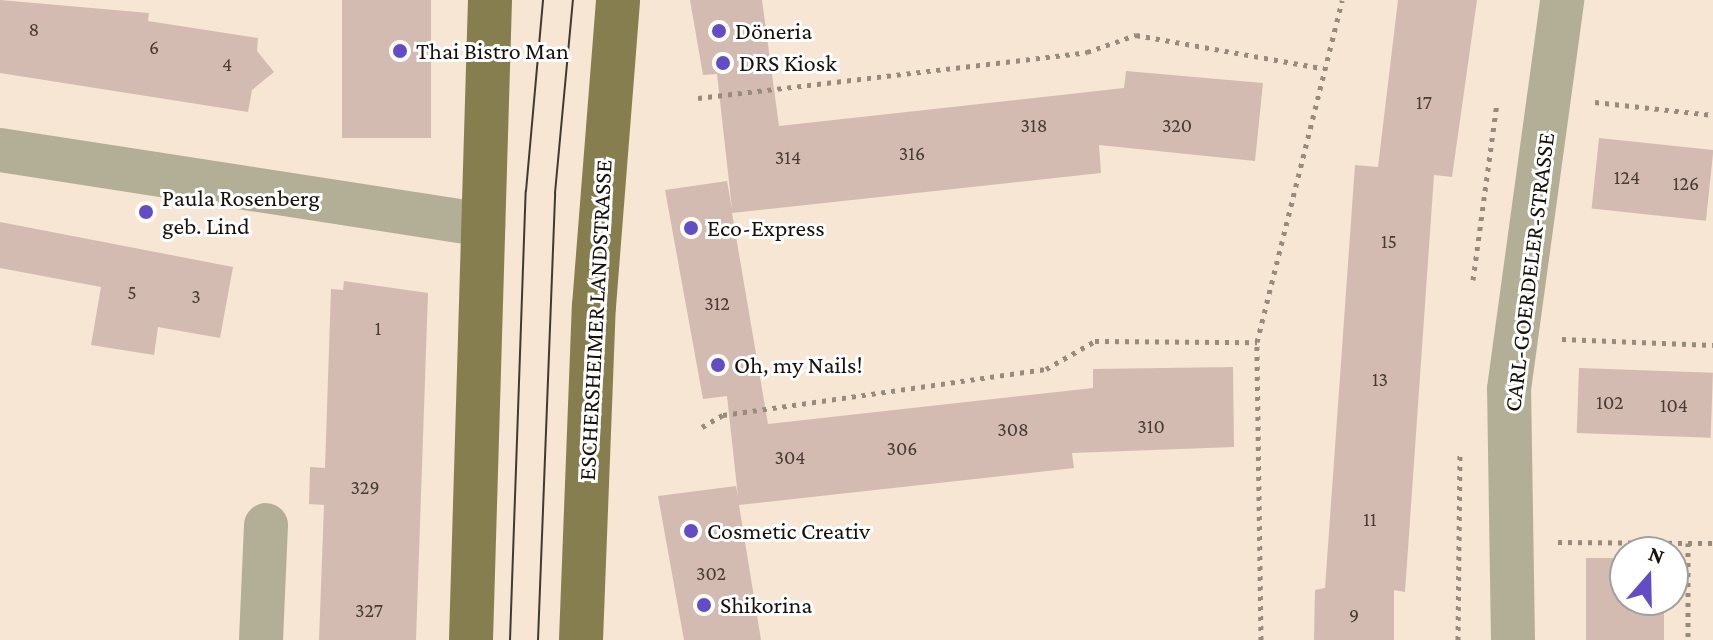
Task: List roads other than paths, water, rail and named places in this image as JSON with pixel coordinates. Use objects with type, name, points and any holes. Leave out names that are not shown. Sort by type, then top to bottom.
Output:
[{"type":"main road","points":[[471,640],[490,0]]},
{"type":"main road","name":"ESCHERSHEIMER LANDSTRASSE","points":[[581,640],[594,306],[618,0]]},
{"type":"street","name":"CARL-GOERDELER-STRASSE","points":[[1513,640],[1511,541],[1515,338],[1551,98],[1562,0]]},
{"type":"street","points":[[0,150],[483,225]]},
{"type":"street","points":[[261,640],[266,525]]},
{"type":"tram line","points":[[510,640],[526,191],[543,0]]},
{"type":"tram line","points":[[538,640],[555,193],[573,0]]},
{"type":"place","name":"Döneria","points":[[719,31]]},
{"type":"place","name":"Thai Bistro Man","points":[[400,51]]},
{"type":"place","name":"DRS Kiosk","points":[[723,63]]},
{"type":"place","name":"Paula Rosenberg geb. Lind","points":[[146,212]]},
{"type":"place","name":"Eco-Express","points":[[691,228]]},
{"type":"place","name":"Oh, my Nails!","points":[[718,365]]},
{"type":"place","name":"Cosmetic Creativ","points":[[691,531]]},
{"type":"place","name":"Shikorina","points":[[704,605]]}]
